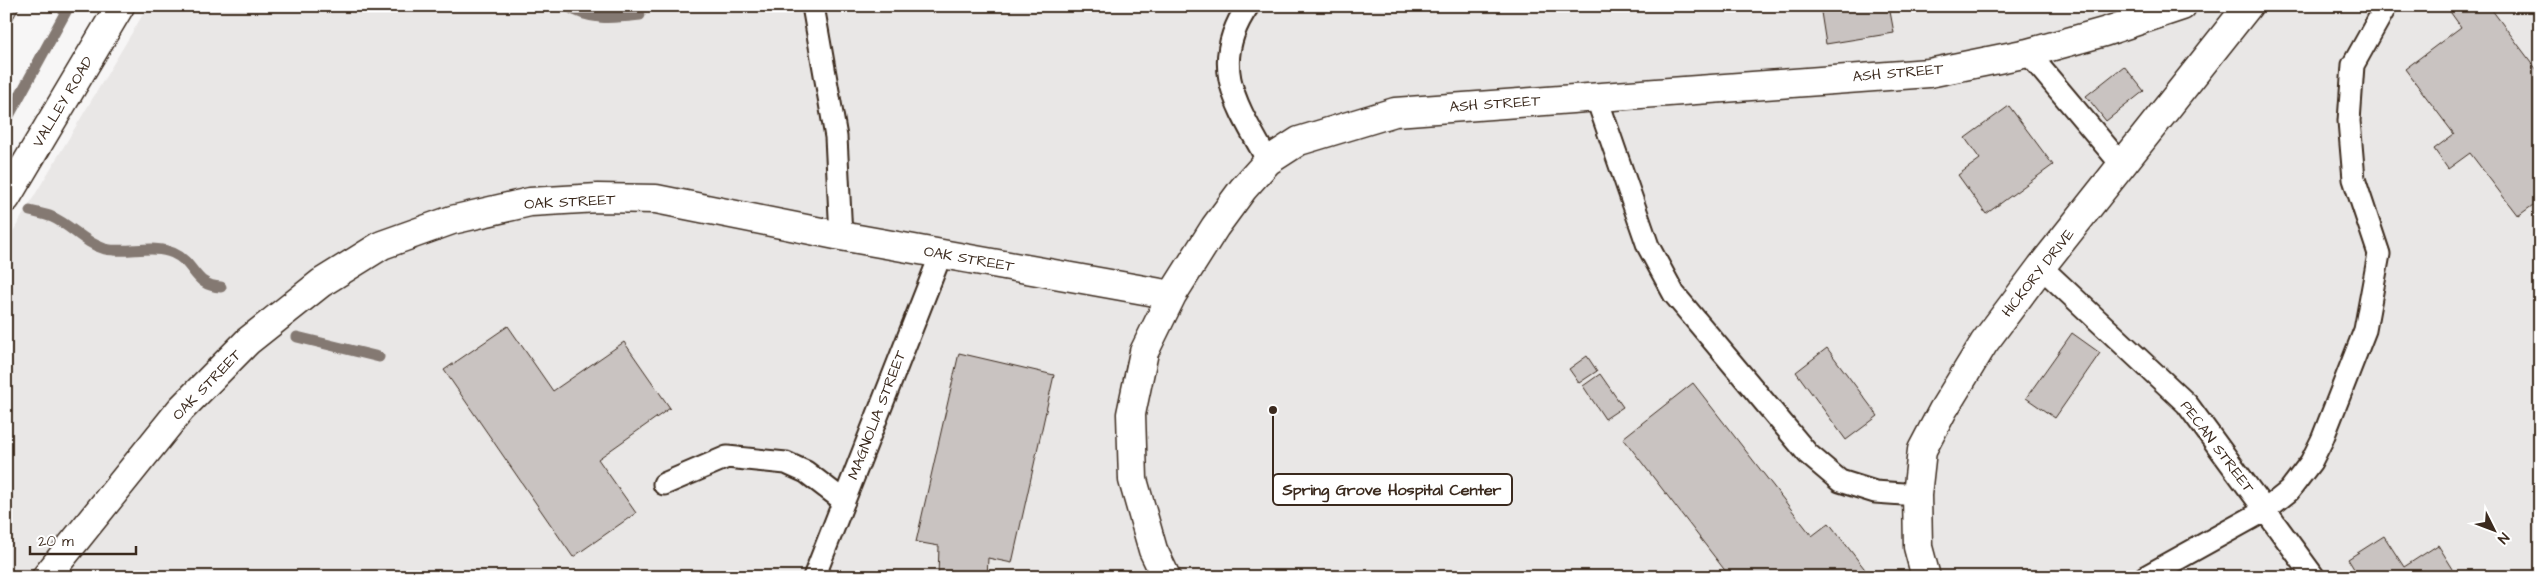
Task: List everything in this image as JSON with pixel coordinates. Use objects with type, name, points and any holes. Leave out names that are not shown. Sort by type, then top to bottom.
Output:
[{"type":"street","name":"VALLEY ROAD","points":[[6,198],[120,6]]},
{"type":"street","name":"ASH STREET","points":[[1166,577],[1153,550],[1133,480],[1131,414],[1144,352],[1172,295],[1215,227],[1243,189],[1268,161],[1299,141],[1395,112],[1929,72],[2028,53],[2104,32],[2182,6]]},
{"type":"street","name":"HICKORY DRIVE","points":[[1926,577],[1918,547],[1916,495],[1922,450],[1943,410],[1984,343],[2041,267],[2248,6]]},
{"type":"street","name":"OAK STREET","points":[[46,577],[181,409],[248,341],[321,283],[382,245],[452,220],[530,202],[598,198],[656,199],[841,236],[1172,295]]},
{"type":"lane","points":[[813,6],[836,137],[841,236]]},
{"type":"lane","points":[[1248,6],[1230,39],[1228,74],[1236,104],[1268,161]]},
{"type":"lane","points":[[2145,577],[2264,511],[2289,491],[2311,462],[2322,440],[2365,330],[2379,254],[2354,179],[2349,121],[2353,65],[2386,6]]},
{"type":"lane","points":[[2028,53],[2122,166]]},
{"type":"lane","points":[[1596,96],[1648,246],[1674,294],[1808,454],[1840,480],[1875,492],[1916,495]]},
{"type":"lane","name":"MAGNOLIA STREET","points":[[814,577],[941,254]]},
{"type":"lane","name":"PECAN STREET","points":[[2041,267],[2186,404],[2314,577]]},
{"type":"lane","points":[[664,484],[727,457],[786,463],[806,472],[844,500]]},
{"type":"shaded area","points":[[148,6],[2540,6],[2540,577],[6,577],[6,243]]},
{"type":"building","points":[[6,6],[20,6],[11,22],[9,20],[6,24]]},
{"type":"building","points":[[1820,6],[1889,6],[1894,33],[1826,44]]},
{"type":"building","points":[[2446,6],[2489,6],[2540,74],[2540,200],[2518,216],[2470,153],[2448,169],[2434,149],[2454,134],[2405,69],[2461,27]]},
{"type":"building","points":[[2124,66],[2144,91],[2106,121],[2086,96]]},
{"type":"building","points":[[2009,106],[2053,165],[1986,214],[1958,175],[1980,159],[1965,138]]},
{"type":"building","points":[[508,326],[553,391],[624,342],[670,408],[598,459],[636,513],[573,557],[444,370]]},
{"type":"building","points":[[2072,333],[2100,353],[2055,418],[2026,398]]},
{"type":"building","points":[[1827,348],[1878,416],[1846,440],[1796,372]]},
{"type":"building","points":[[959,353],[1054,375],[1012,563],[988,558],[987,577],[938,577],[939,546],[916,542]]},
{"type":"building","points":[[1587,356],[1597,371],[1579,383],[1569,369]]},
{"type":"building","points":[[1600,374],[1623,407],[1605,419],[1583,386]]},
{"type":"building","points":[[1693,383],[1812,536],[1829,523],[1871,577],[1730,577],[1623,438]]},
{"type":"building","points":[[2384,536],[2404,567],[2438,545],[2458,577],[2359,577],[2348,559]]},
{"type":"waterway","points":[[6,121],[69,6]]},
{"type":"waterway","points":[[567,6],[585,14],[602,17],[640,15]]},
{"type":"waterway","points":[[30,211],[59,220],[91,243],[105,249],[157,249],[173,253],[181,257],[205,283],[221,287]]},
{"type":"waterway","points":[[297,337],[379,357]]},
{"type":"place","name":"Spring Grove Hospital Center","points":[[1273,410]]}]
